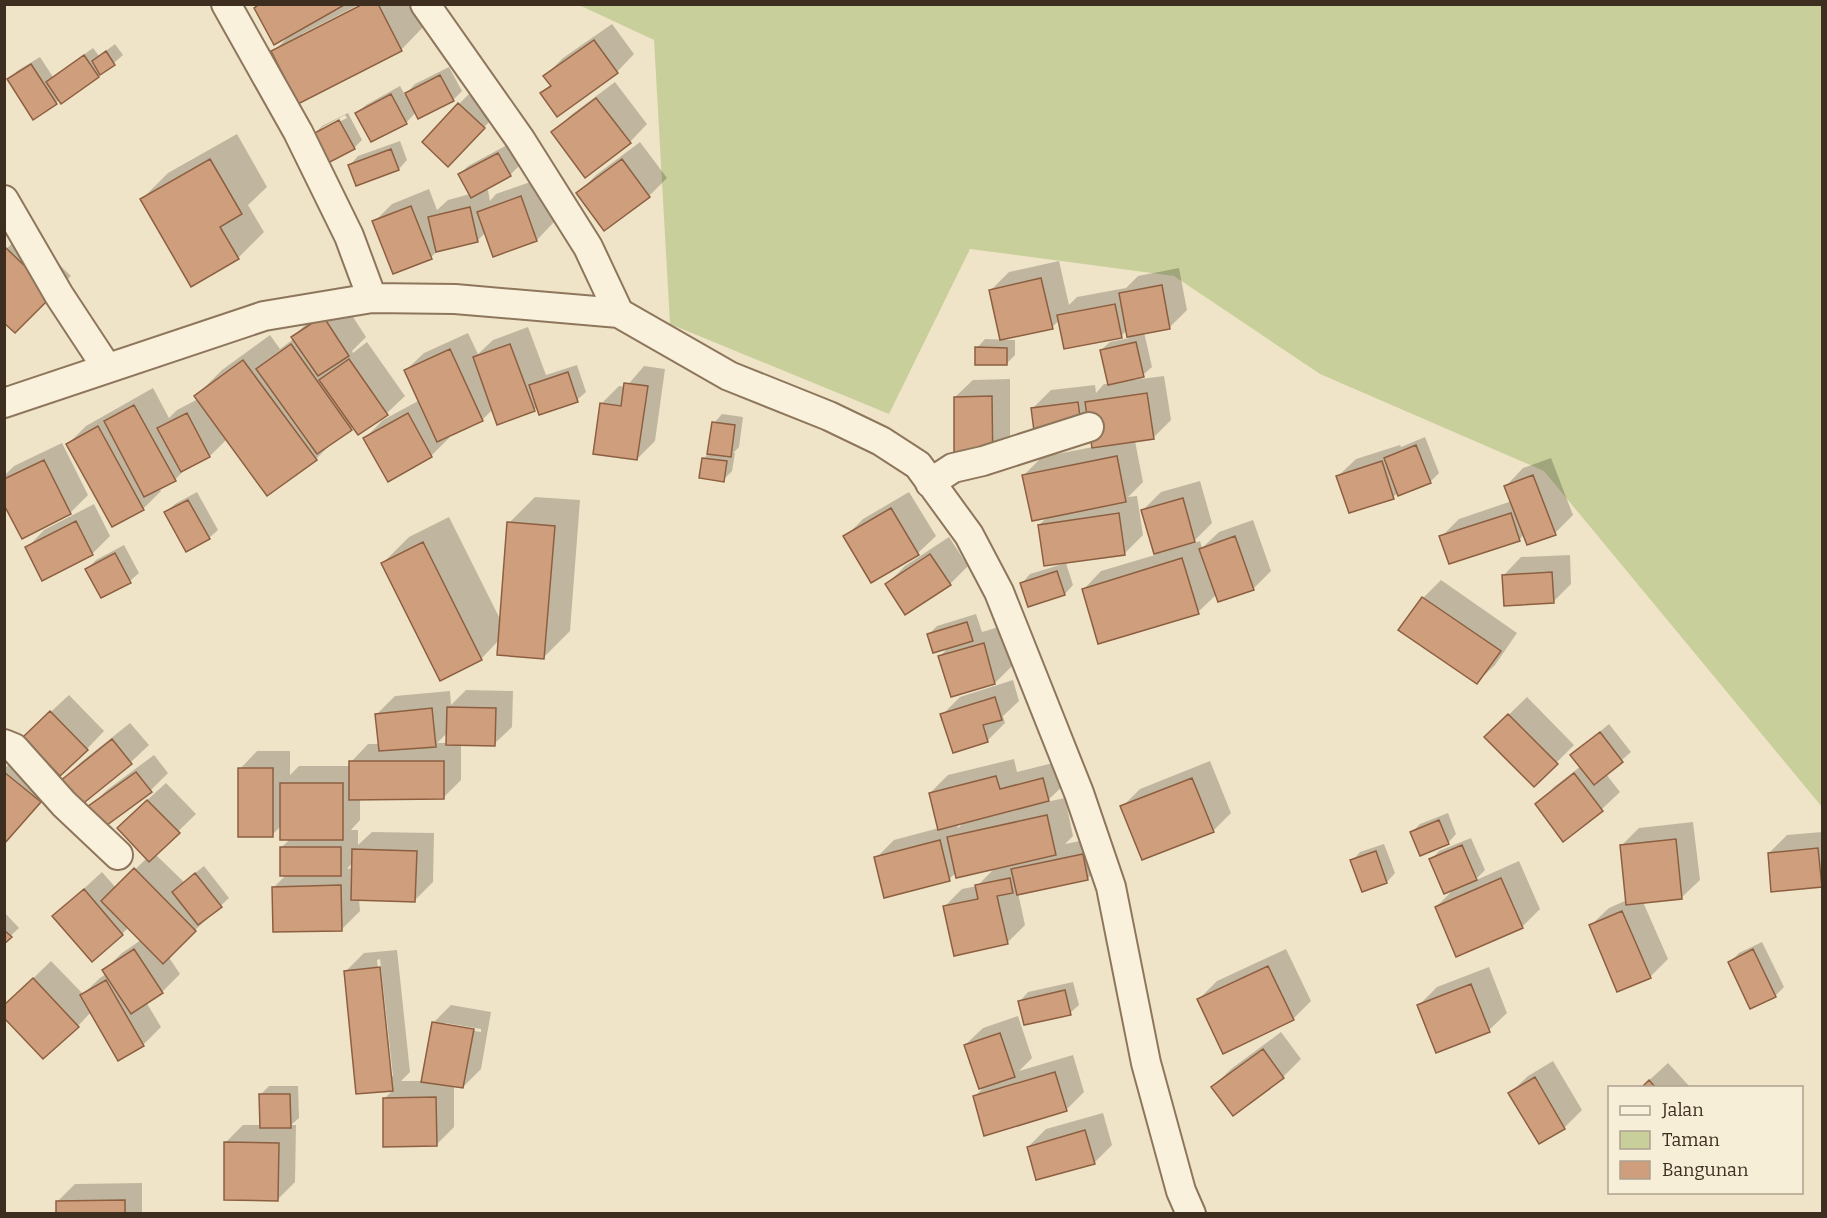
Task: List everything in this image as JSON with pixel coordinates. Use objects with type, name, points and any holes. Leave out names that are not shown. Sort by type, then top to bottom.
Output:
[{"type":"street","points":[[226,4],[303,143],[349,236],[372,297]]},
{"type":"street","points":[[425,4],[520,139],[588,247],[619,313]]},
{"type":"street","points":[[4,200],[59,295],[107,368]]},
{"type":"street","points":[[4,403],[264,316],[372,297],[454,299],[619,313],[729,375],[829,416],[881,441],[918,465],[969,534],[999,592],[1079,793],[1111,887],[1146,1063],[1181,1191],[1191,1214]]},
{"type":"street","points":[[930,483],[952,468],[983,461],[1089,427]]},
{"type":"street","points":[[4,744],[14,748],[64,804],[118,855]]},
{"type":"green space","points":[[579,5],[1822,5],[1822,807],[1544,471],[1320,374],[1174,276],[970,249],[889,414],[670,324],[654,40]]},
{"type":"building","points":[[260,4],[346,4],[274,45],[254,8]]},
{"type":"building","points":[[363,4],[378,4],[402,51],[298,104],[271,51]]},
{"type":"building","points":[[594,40],[618,73],[557,117],[540,93],[551,86],[543,76]]},
{"type":"building","points":[[106,51],[115,65],[100,75],[92,61]]},
{"type":"building","points":[[84,55],[99,77],[61,104],[46,82]]},
{"type":"building","points":[[31,64],[57,104],[33,120],[7,79]]},
{"type":"building","points":[[440,75],[454,101],[418,119],[405,93]]},
{"type":"building","points":[[391,94],[407,124],[371,142],[355,113]]},
{"type":"building","points":[[596,98],[631,143],[585,178],[551,132]]},
{"type":"building","points":[[458,103],[485,128],[448,167],[422,142]]},
{"type":"building","points":[[339,120],[355,149],[326,164],[311,135]]},
{"type":"building","points":[[391,149],[399,170],[356,186],[348,165]]},
{"type":"building","points":[[498,153],[511,176],[471,198],[458,174]]},
{"type":"building","points":[[210,159],[242,214],[220,227],[239,259],[191,287],[140,199]]},
{"type":"building","points":[[622,159],[650,197],[604,231],[576,193]]},
{"type":"building","points":[[521,196],[537,241],[493,257],[477,212]]},
{"type":"building","points":[[411,206],[432,259],[393,274],[372,221]]},
{"type":"building","points":[[470,207],[478,242],[436,252],[428,217]]},
{"type":"building","points":[[6,248],[54,294],[15,333],[4,323],[4,249]]},
{"type":"building","points":[[1041,278],[1053,329],[1000,340],[989,290]]},
{"type":"building","points":[[1162,285],[1170,329],[1127,337],[1119,293]]},
{"type":"building","points":[[1115,304],[1122,338],[1064,349],[1057,315]]},
{"type":"building","points":[[323,316],[349,356],[318,376],[291,337]]},
{"type":"building","points":[[1136,342],[1144,377],[1108,385],[1100,350]]},
{"type":"building","points":[[291,344],[352,430],[317,454],[256,369]]},
{"type":"building","points":[[510,344],[535,411],[497,425],[473,357]]},
{"type":"building","points":[[975,347],[1007,348],[1007,365],[975,365]]},
{"type":"building","points":[[450,349],[483,421],[437,442],[404,370]]},
{"type":"building","points":[[349,359],[388,415],[358,435],[319,380]]},
{"type":"building","points":[[243,360],[317,460],[267,496],[194,396]]},
{"type":"building","points":[[568,372],[578,402],[539,415],[529,385]]},
{"type":"building","points":[[624,383],[648,386],[637,460],[593,454],[600,403],[621,406]]},
{"type":"building","points":[[1147,393],[1154,439],[1092,448],[1085,402]]},
{"type":"building","points":[[992,396],[993,472],[954,472],[954,397]]},
{"type":"building","points":[[1078,402],[1083,439],[1036,446],[1031,408]]},
{"type":"building","points":[[134,405],[176,481],[144,497],[104,421]]},
{"type":"building","points":[[187,413],[210,457],[181,472],[157,428]]},
{"type":"building","points":[[408,413],[432,457],[388,482],[363,438]]},
{"type":"building","points":[[712,422],[735,425],[731,457],[707,454]]},
{"type":"building","points":[[98,426],[144,510],[112,527],[66,444]]},
{"type":"building","points":[[1416,445],[1431,483],[1398,496],[1384,458]]},
{"type":"building","points":[[1117,456],[1126,502],[1032,521],[1022,475]]},
{"type":"building","points":[[702,458],[727,461],[724,482],[699,478]]},
{"type":"building","points":[[44,460],[71,514],[22,539],[4,505],[4,479]]},
{"type":"building","points":[[1382,461],[1394,499],[1349,513],[1336,476]]},
{"type":"building","points":[[1533,475],[1556,535],[1527,545],[1504,486]]},
{"type":"building","points":[[1183,498],[1195,542],[1154,554],[1141,510]]},
{"type":"building","points":[[188,500],[210,539],[186,552],[164,512]]},
{"type":"building","points":[[891,508],[919,555],[871,583],[843,536]]},
{"type":"building","points":[[1119,513],[1125,555],[1044,566],[1038,525]]},
{"type":"building","points":[[1511,513],[1520,541],[1449,564],[1439,536]]},
{"type":"building","points":[[76,521],[93,555],[42,581],[25,547]]},
{"type":"building","points":[[507,522],[555,526],[544,659],[497,655]]},
{"type":"building","points":[[1235,536],[1254,590],[1218,602],[1199,549]]},
{"type":"building","points":[[423,542],[482,660],[440,681],[381,563]]},
{"type":"building","points":[[115,553],[131,583],[101,598],[85,569]]},
{"type":"building","points":[[930,554],[951,585],[905,615],[885,584]]},
{"type":"building","points":[[1182,558],[1199,614],[1098,644],[1082,589]]},
{"type":"building","points":[[1057,571],[1065,595],[1028,607],[1020,583]]},
{"type":"building","points":[[1552,572],[1554,603],[1504,606],[1502,575]]},
{"type":"building","points":[[1422,597],[1501,651],[1477,684],[1398,630]]},
{"type":"building","points":[[967,622],[973,641],[933,653],[927,634]]},
{"type":"building","points":[[984,643],[995,684],[951,697],[938,656]]},
{"type":"building","points":[[995,697],[1002,720],[983,725],[988,742],[953,753],[940,714]]},
{"type":"building","points":[[447,707],[496,708],[495,746],[446,745]]},
{"type":"building","points":[[432,708],[436,747],[379,751],[375,714]]},
{"type":"building","points":[[50,711],[88,750],[60,776],[23,737]]},
{"type":"building","points":[[1508,714],[1558,764],[1534,787],[1484,737]]},
{"type":"building","points":[[1600,732],[1623,762],[1594,785],[1570,755]]},
{"type":"building","points":[[112,739],[132,764],[80,806],[60,781]]},
{"type":"building","points":[[349,761],[444,761],[444,799],[349,800]]},
{"type":"building","points":[[238,768],[273,768],[273,837],[238,837]]},
{"type":"building","points":[[4,772],[41,802],[4,844]]},
{"type":"building","points":[[136,772],[152,792],[103,828],[87,807]]},
{"type":"building","points":[[1574,773],[1603,811],[1563,842],[1535,804]]},
{"type":"building","points":[[996,776],[1000,789],[1043,778],[1049,801],[938,830],[929,793]]},
{"type":"building","points":[[1192,778],[1214,832],[1142,860],[1120,806]]},
{"type":"building","points":[[280,783],[343,783],[343,840],[280,840]]},
{"type":"building","points":[[147,800],[180,833],[149,862],[117,828]]},
{"type":"building","points":[[1047,815],[1056,855],[956,878],[947,837]]},
{"type":"building","points":[[1439,820],[1449,844],[1420,856],[1410,832]]},
{"type":"building","points":[[1676,839],[1682,899],[1626,905],[1620,845]]},
{"type":"building","points":[[940,840],[950,881],[884,898],[874,857]]},
{"type":"building","points":[[1462,845],[1477,880],[1444,894],[1429,859]]},
{"type":"building","points":[[280,847],[341,847],[341,876],[280,876]]},
{"type":"building","points":[[1818,848],[1822,887],[1771,892],[1768,853]]},
{"type":"building","points":[[352,849],[417,851],[415,902],[351,900]]},
{"type":"building","points":[[1376,851],[1387,883],[1362,892],[1350,860]]},
{"type":"building","points":[[1083,854],[1088,880],[1017,895],[1011,869]]},
{"type":"building","points":[[134,868],[196,931],[163,964],[101,901]]},
{"type":"building","points":[[195,873],[222,907],[198,925],[172,892]]},
{"type":"building","points":[[1010,878],[1013,893],[997,896],[1008,944],[954,956],[943,906],[978,899],[975,885]]},
{"type":"building","points":[[1501,878],[1523,928],[1456,957],[1435,907]]},
{"type":"building","points":[[341,885],[342,931],[273,932],[272,887]]},
{"type":"building","points":[[84,889],[123,935],[92,962],[52,916]]},
{"type":"building","points":[[1622,911],[1651,978],[1617,992],[1589,925]]},
{"type":"building","points":[[4,930],[12,937],[4,944]]},
{"type":"building","points":[[134,949],[163,993],[131,1014],[102,970]]},
{"type":"building","points":[[1753,949],[1776,997],[1750,1009],[1728,962]]},
{"type":"building","points":[[1268,966],[1294,1020],[1223,1054],[1197,999]]},
{"type":"building","points":[[380,967],[393,1091],[356,1094],[344,971]]},
{"type":"building","points":[[33,978],[79,1027],[43,1059],[4,1018],[4,1005]]},
{"type":"building","points":[[106,980],[144,1046],[118,1061],[80,995]]},
{"type":"building","points":[[1471,984],[1490,1032],[1436,1053],[1417,1005]]},
{"type":"building","points":[[1065,990],[1071,1015],[1024,1025],[1018,1001]]},
{"type":"building","points":[[432,1022],[474,1029],[463,1088],[421,1082]]},
{"type":"building","points":[[1000,1033],[1015,1077],[979,1089],[964,1045]]},
{"type":"building","points":[[1263,1049],[1284,1078],[1233,1116],[1211,1087]]},
{"type":"building","points":[[1055,1072],[1067,1111],[984,1136],[973,1096]]},
{"type":"building","points":[[1535,1077],[1565,1129],[1539,1144],[1508,1093]]},
{"type":"building","points":[[1649,1080],[1654,1086],[1643,1086]]},
{"type":"building","points":[[259,1094],[290,1094],[291,1128],[260,1128]]},
{"type":"building","points":[[436,1097],[437,1146],[383,1147],[383,1098]]},
{"type":"building","points":[[1085,1130],[1095,1164],[1036,1180],[1027,1147]]},
{"type":"building","points":[[224,1142],[279,1143],[278,1201],[224,1200]]},
{"type":"building","points":[[125,1200],[125,1214],[56,1214],[56,1201]]}]
